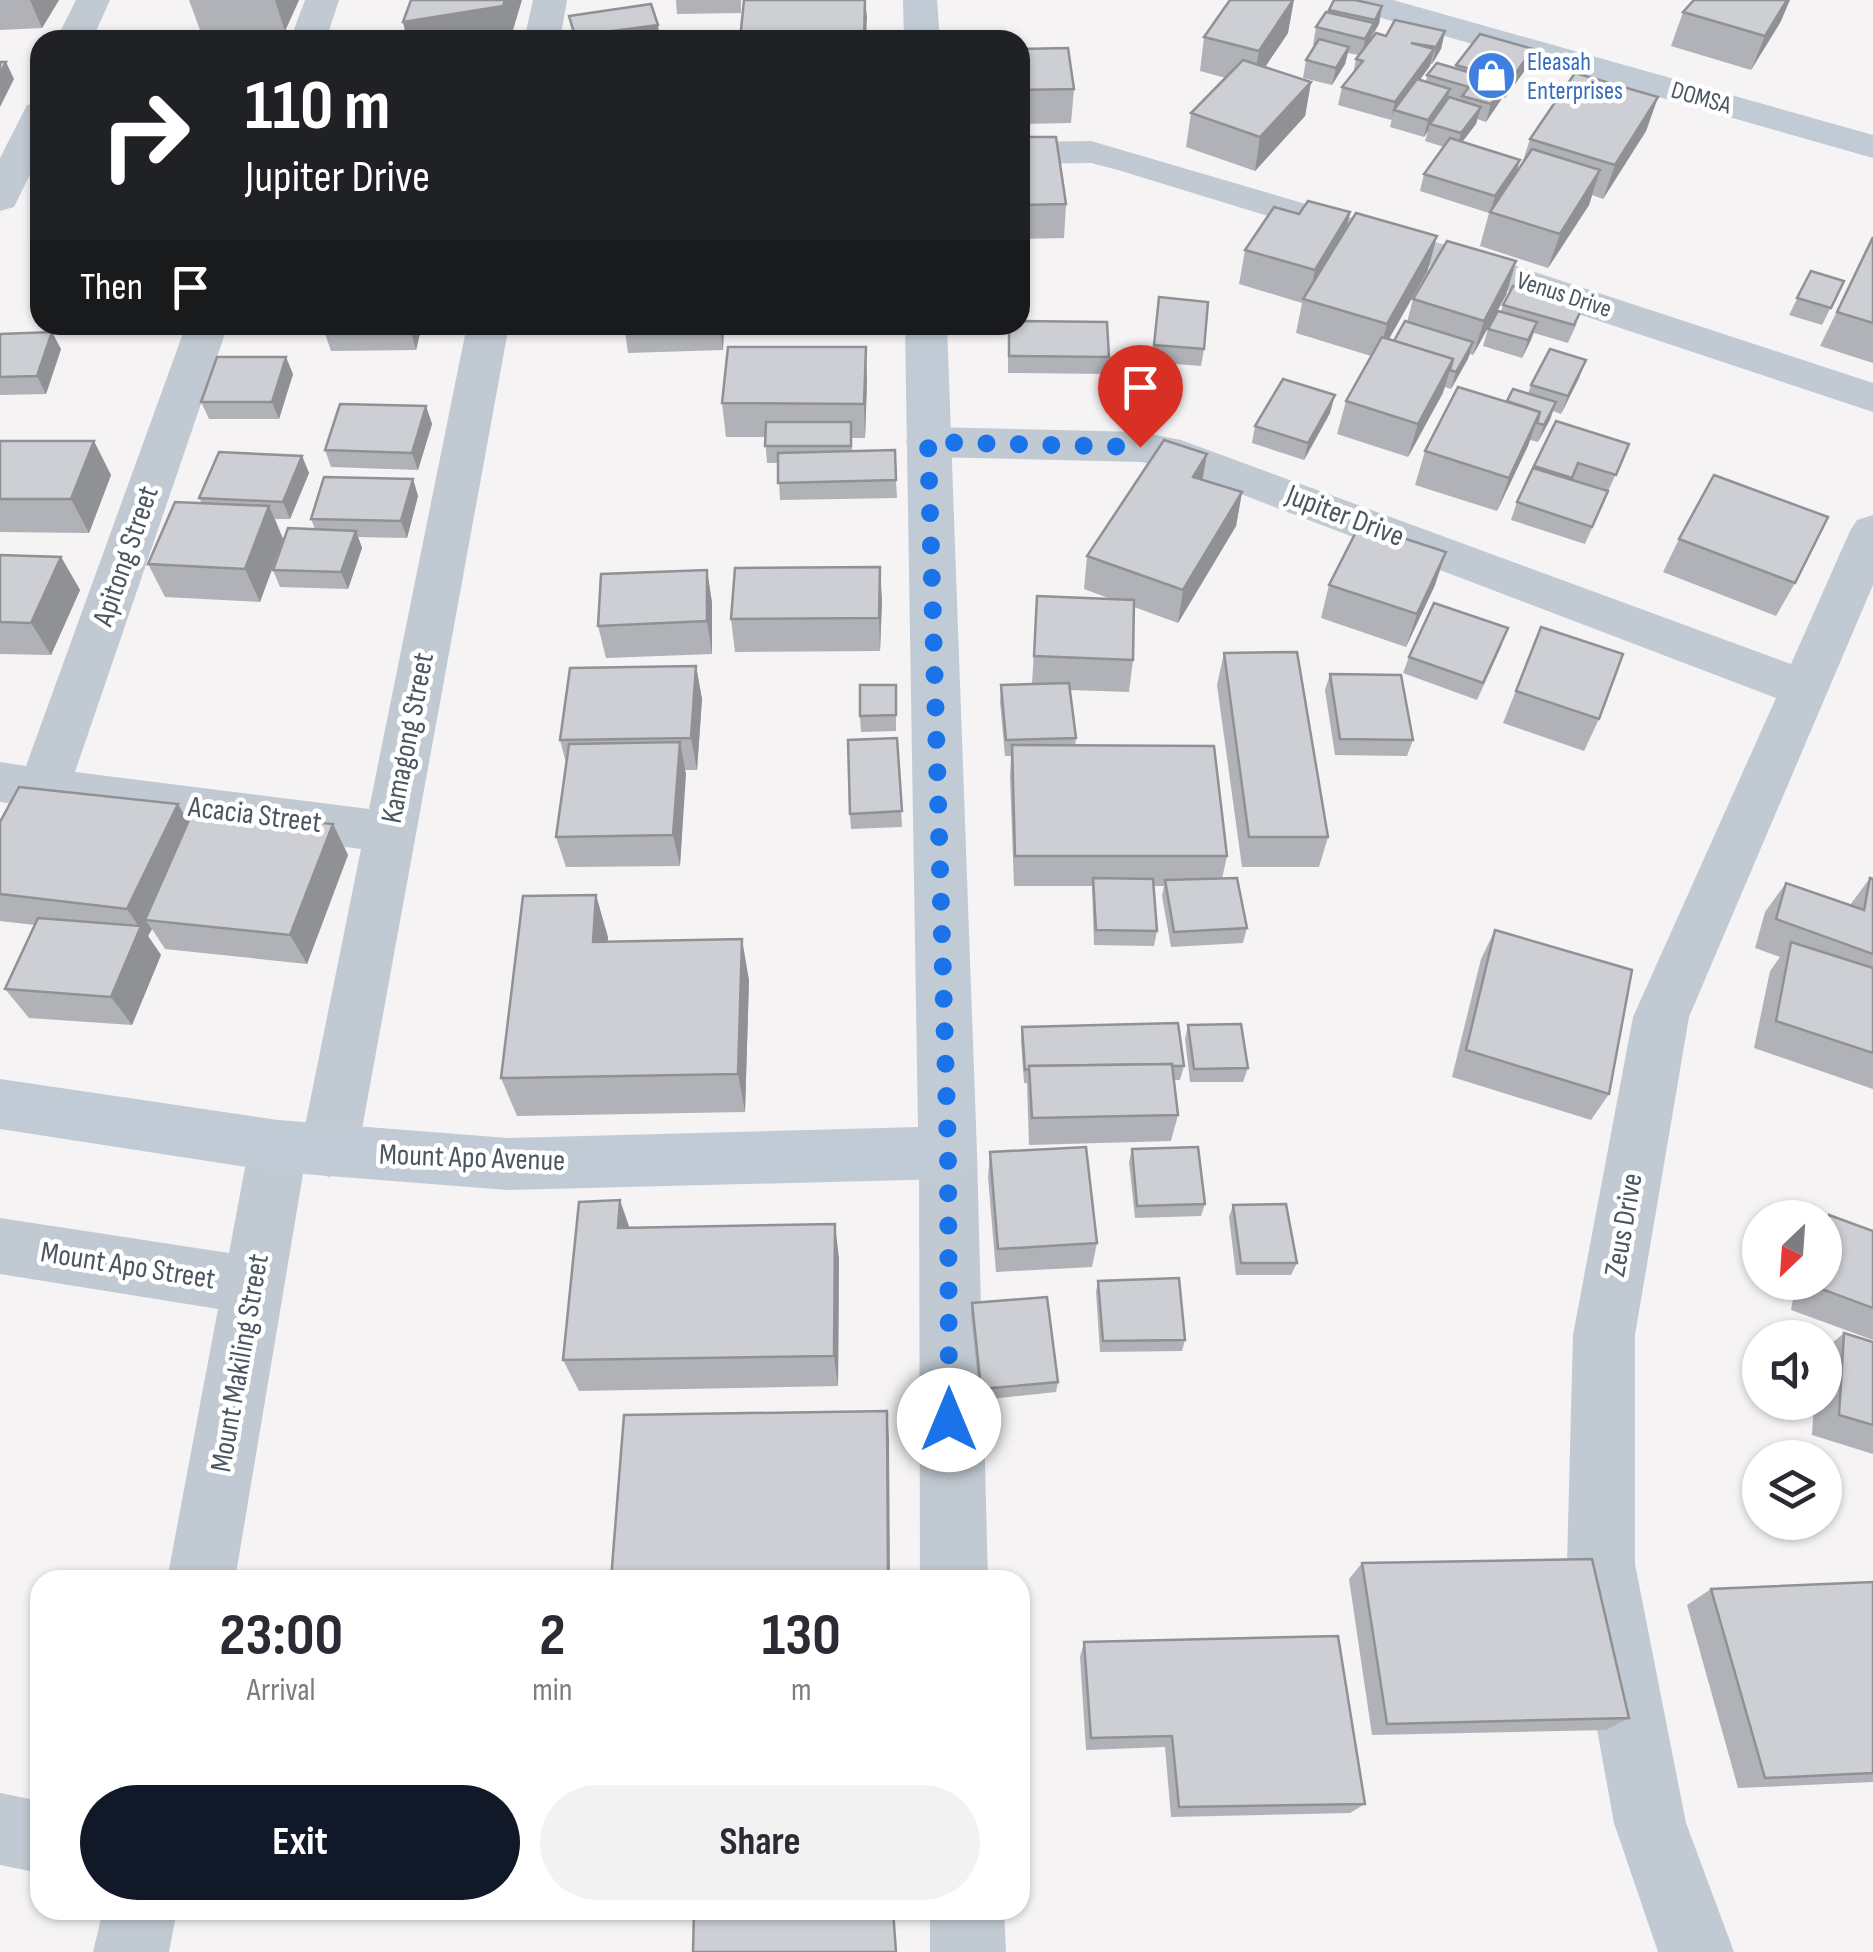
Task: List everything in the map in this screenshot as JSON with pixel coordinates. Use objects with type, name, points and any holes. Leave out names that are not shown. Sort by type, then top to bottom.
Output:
[{"type":"street","points":[[79,30],[93,0]]},
{"type":"street","points":[[312,30],[322,0]]},
{"type":"street","points":[[544,30],[550,0]]},
{"type":"street","points":[[920,0],[922,30]]},
{"type":"street","name":"DOMSA","points":[[1355,0],[1873,147]]},
{"type":"street","points":[[0,199],[30,135]]},
{"type":"street","name":"Venus Drive","points":[[1030,153],[1091,152],[1129,160],[1494,272],[1873,398]]},
{"type":"street","name":"Apitong Street","points":[[22,784],[203,335]]},
{"type":"street","name":"Kamagong Street","points":[[304,1149],[390,832],[486,335]]},
{"type":"street","points":[[926,335],[948,1152],[954,1570]]},
{"type":"street","name":"Jupiter Drive","points":[[928,442],[1140,447],[1181,454],[1802,688]]},
{"type":"street","name":"Zeus Drive","points":[[1696,1952],[1650,1822],[1601,1564],[1604,1336],[1661,1017],[1873,531]]},
{"type":"street","name":"Acacia Street","points":[[22,784],[390,832]]},
{"type":"street","name":"Mount Apo Avenue","points":[[0,1104],[304,1149],[508,1164],[948,1152]]},
{"type":"street","name":"Mount Makiling Street","points":[[203,1570],[255,1286],[304,1149]]},
{"type":"street","name":"Mount Apo Street","points":[[0,1246],[255,1286]]},
{"type":"street","points":[[0,1828],[30,1835]]},
{"type":"street","points":[[131,1952],[138,1920]]},
{"type":"street","points":[[967,1920],[968,1952]]},
{"type":"building","points":[[411,0],[505,0],[503,6],[403,22]]},
{"type":"building","points":[[744,0],[865,0],[864,30],[741,30]]},
{"type":"building","points":[[1230,0],[1293,0],[1259,51],[1204,37]]},
{"type":"building","points":[[1334,0],[1382,6],[1375,20],[1329,10]]},
{"type":"building","points":[[1694,0],[1787,0],[1765,36],[1683,12]]},
{"type":"building","points":[[651,4],[658,25],[573,30],[569,16]]},
{"type":"building","points":[[1326,12],[1374,23],[1365,39],[1316,27]]},
{"type":"building","points":[[1395,20],[1445,31],[1436,47],[1411,43],[1434,49],[1395,102],[1342,87],[1363,61],[1356,59],[1376,33],[1386,36]]},
{"type":"building","points":[[1480,34],[1533,49],[1510,81],[1456,65]]},
{"type":"building","points":[[1319,39],[1349,47],[1336,68],[1306,60]]},
{"type":"building","points":[[1068,48],[1074,89],[1030,90],[1030,49]]},
{"type":"building","points":[[1243,60],[1311,82],[1260,137],[1191,113]]},
{"type":"building","points":[[1437,63],[1506,83],[1491,104],[1462,96],[1469,87],[1427,75]]},
{"type":"building","points":[[1575,73],[1658,97],[1615,165],[1530,139]]},
{"type":"building","points":[[1417,79],[1450,89],[1428,120],[1394,110]]},
{"type":"building","points":[[1449,97],[1481,107],[1461,133],[1430,124]]},
{"type":"building","points":[[1030,137],[1056,137],[1066,204],[1030,205]]},
{"type":"building","points":[[1450,138],[1520,160],[1495,196],[1424,174]]},
{"type":"building","points":[[1532,149],[1600,170],[1560,234],[1490,212]]},
{"type":"building","points":[[1308,201],[1350,212],[1315,270],[1245,250],[1274,207],[1299,214]]},
{"type":"building","points":[[1356,213],[1437,236],[1387,324],[1303,299]]},
{"type":"building","points":[[1873,237],[1873,323],[1837,312]]},
{"type":"building","points":[[1447,241],[1516,261],[1484,321],[1413,299]]},
{"type":"building","points":[[1811,271],[1844,281],[1831,308],[1797,298]]},
{"type":"building","points":[[1513,286],[1583,306],[1574,325],[1503,305]]},
{"type":"building","points":[[1159,297],[1208,302],[1204,349],[1154,345]]},
{"type":"building","points":[[1498,311],[1537,322],[1528,340],[1488,329]]},
{"type":"building","points":[[1030,321],[1107,322],[1109,357],[1009,356],[1009,335],[1030,335]]},
{"type":"building","points":[[1405,321],[1473,342],[1456,372],[1450,370],[1453,359],[1394,341]]},
{"type":"building","points":[[0,334],[51,335],[37,376],[0,377]]},
{"type":"building","points":[[1382,337],[1453,359],[1418,424],[1346,401]]},
{"type":"building","points":[[728,347],[866,347],[864,404],[722,403]]},
{"type":"building","points":[[1550,349],[1586,360],[1568,396],[1531,385]]},
{"type":"building","points":[[217,357],[286,357],[272,402],[201,402]]},
{"type":"building","points":[[1283,379],[1335,395],[1308,443],[1255,426]]},
{"type":"building","points":[[1458,387],[1540,412],[1509,478],[1425,451]]},
{"type":"building","points":[[1513,389],[1556,402],[1544,425],[1537,423],[1540,412],[1507,401]]},
{"type":"building","points":[[340,404],[426,406],[412,453],[325,450]]},
{"type":"building","points":[[1556,421],[1629,444],[1616,475],[1578,463],[1572,478],[1534,466]]},
{"type":"building","points":[[766,422],[851,422],[851,446],[765,446]]},
{"type":"building","points":[[1164,440],[1207,454],[1193,477],[1242,492],[1183,590],[1087,556]]},
{"type":"building","points":[[0,441],[94,441],[71,499],[0,499]]},
{"type":"building","points":[[895,450],[896,480],[778,483],[778,453]]},
{"type":"building","points":[[219,452],[302,456],[283,502],[199,498]]},
{"type":"building","points":[[1533,468],[1608,491],[1592,527],[1517,502]]},
{"type":"building","points":[[1714,475],[1828,517],[1795,583],[1679,539]]},
{"type":"building","points":[[324,477],[413,479],[401,521],[311,519]]},
{"type":"building","points":[[175,502],[269,506],[245,569],[148,564]]},
{"type":"building","points":[[1360,524],[1446,552],[1417,614],[1329,585]]},
{"type":"building","points":[[288,528],[356,531],[341,572],[273,570]]},
{"type":"building","points":[[0,555],[61,557],[31,623],[0,622]]},
{"type":"building","points":[[880,567],[879,618],[731,619],[735,568]]},
{"type":"building","points":[[707,570],[707,621],[598,626],[601,574]]},
{"type":"building","points":[[1037,596],[1134,600],[1133,660],[1034,656]]},
{"type":"building","points":[[1434,603],[1508,628],[1483,683],[1409,657]]},
{"type":"building","points":[[1541,627],[1623,654],[1599,719],[1516,691]]},
{"type":"building","points":[[1297,652],[1328,837],[1249,837],[1224,653]]},
{"type":"building","points":[[696,666],[691,738],[560,740],[570,668]]},
{"type":"building","points":[[1330,674],[1401,675],[1413,740],[1340,739]]},
{"type":"building","points":[[1069,683],[1076,738],[1006,740],[1001,685]]},
{"type":"building","points":[[860,685],[896,685],[896,715],[860,716]]},
{"type":"building","points":[[897,738],[902,811],[850,814],[848,740]]},
{"type":"building","points":[[680,742],[673,835],[556,837],[569,744]]},
{"type":"building","points":[[1012,745],[1214,746],[1227,856],[1015,856]]},
{"type":"building","points":[[19,787],[178,804],[127,909],[0,894],[0,822]]},
{"type":"building","points":[[193,811],[333,824],[290,935],[145,920]]},
{"type":"building","points":[[1093,878],[1153,879],[1157,931],[1096,930]]},
{"type":"building","points":[[1237,878],[1247,928],[1174,932],[1165,880]]},
{"type":"building","points":[[1870,878],[1873,954],[1776,919],[1786,883],[1864,910]]},
{"type":"building","points":[[596,895],[593,942],[742,939],[738,1074],[501,1078],[523,896]]},
{"type":"building","points":[[38,918],[141,926],[111,997],[5,989]]},
{"type":"building","points":[[1495,930],[1632,970],[1609,1094],[1466,1050]]},
{"type":"building","points":[[1791,942],[1873,968],[1873,1053],[1776,1021]]},
{"type":"building","points":[[1178,1023],[1184,1066],[1029,1066],[1025,1070],[1022,1027]]},
{"type":"building","points":[[1241,1024],[1248,1068],[1194,1069],[1188,1025]]},
{"type":"building","points":[[1172,1064],[1178,1115],[1032,1118],[1029,1066]]},
{"type":"building","points":[[1086,1147],[1097,1243],[998,1249],[990,1152]]},
{"type":"building","points":[[1198,1147],[1205,1204],[1137,1206],[1132,1149]]},
{"type":"building","points":[[620,1200],[618,1228],[835,1224],[834,1356],[563,1360],[579,1202]]},
{"type":"building","points":[[1286,1204],[1297,1263],[1241,1263],[1233,1205]]},
{"type":"building","points":[[1842,1220],[1873,1231],[1873,1308],[1842,1297]]},
{"type":"building","points":[[1179,1278],[1185,1340],[1103,1341],[1098,1281]]},
{"type":"building","points":[[1047,1297],[1058,1382],[981,1389],[972,1303]]},
{"type":"building","points":[[1844,1333],[1873,1342],[1873,1425],[1842,1416]]},
{"type":"building","points":[[887,1411],[888,1570],[612,1570],[624,1415]]},
{"type":"building","points":[[1592,1559],[1629,1718],[1387,1724],[1362,1563]]},
{"type":"building","points":[[1873,1582],[1873,1773],[1765,1778],[1711,1589]]},
{"type":"building","points":[[1338,1636],[1365,1804],[1179,1807],[1172,1736],[1091,1738],[1084,1642]]},
{"type":"building","points":[[694,1920],[894,1920],[896,1952],[693,1952]]},
{"type":"place","name":"Eleasah Enterprises","points":[[1492,76]]},
{"type":"route","points":[[949,1420],[948,1152],[928,442],[1140,447]]}]
